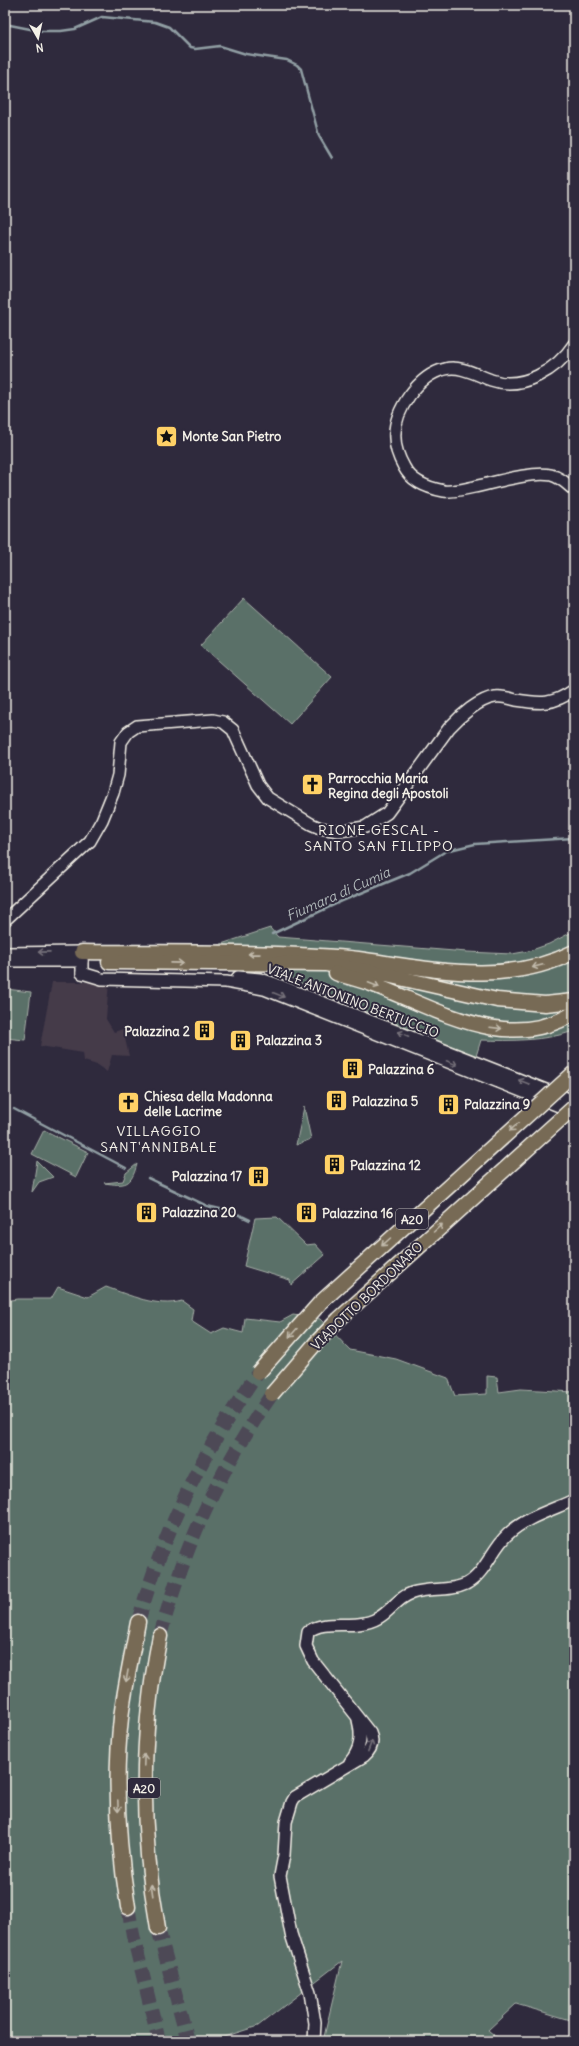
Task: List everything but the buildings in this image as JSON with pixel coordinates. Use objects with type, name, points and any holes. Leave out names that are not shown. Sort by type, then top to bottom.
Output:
[{"type":"highway","points":[[82,962],[282,954],[356,958],[440,971],[488,974],[548,964],[574,952]]},
{"type":"highway","points":[[321,956],[389,969],[499,995],[536,998],[574,995]]},
{"type":"highway","points":[[82,962],[326,964],[407,979],[484,998],[511,1002],[545,1004],[574,1001]]},
{"type":"highway","points":[[282,964],[334,972],[373,985],[453,1018],[488,1027],[512,1030],[530,1029],[554,1023],[574,1013]]},
{"type":"highway","name":"VIADOTTO BORDONARO","points":[[258,1373],[326,1298],[574,1073]]},
{"type":"highway","name":"VIADOTTO BORDONARO","points":[[272,1394],[338,1319],[574,1107]]},
{"type":"highway","name":"A20","points":[[128,1907],[119,1840],[118,1772],[122,1712],[138,1622]]},
{"type":"highway","name":"A20","points":[[158,1928],[147,1851],[144,1788],[146,1724],[159,1641]]},
{"type":"street","points":[[574,344],[558,363],[534,378],[522,382],[502,383],[454,368],[439,371],[419,384],[407,397],[396,426],[394,439],[400,459],[408,474],[418,482],[437,489],[456,491],[540,474],[556,477],[574,490]]},
{"type":"street","points":[[5,920],[90,841],[108,807],[118,775],[121,742],[128,732],[136,726],[213,720],[223,722],[233,730],[258,785],[268,798],[320,828],[339,831],[352,830],[374,822],[387,813],[449,728],[483,701],[499,696],[526,702],[548,703],[559,700],[574,690]]},
{"type":"street","points":[[5,953],[82,962],[94,978],[114,976]]},
{"type":"street","points":[[5,961],[82,962]]},
{"type":"street","name":"VIALE ANTONINO BERTUCCIO","points":[[114,976],[227,976],[266,981],[574,1101]]},
{"type":"street","name":"VIALE ANTONINO BERTUCCIO","points":[[114,976],[226,982],[264,989],[574,1112]]},
{"type":"street","points":[[314,2041],[315,2023],[310,1994],[291,1934],[281,1886],[280,1876],[284,1854],[286,1822],[295,1797],[346,1766],[359,1748],[360,1730],[358,1720],[313,1661],[306,1646],[308,1632],[312,1629],[328,1625],[370,1622],[386,1615],[412,1593],[444,1589],[465,1584],[477,1576],[500,1542],[514,1529],[574,1500]]},
{"type":"shaded area","points":[[52,982],[109,982],[106,1019],[114,1032],[123,1029],[129,1056],[112,1055],[107,1072],[97,1065],[84,1061],[83,1053],[40,1046]]},
{"type":"green space","points":[[244,598],[332,677],[290,724],[201,645]]},
{"type":"green space","points":[[270,928],[278,937],[467,952],[512,954],[529,951],[549,944],[574,931],[574,1031],[540,1039],[481,1040],[476,1056],[316,991],[275,969],[209,948]]},
{"type":"green space","points":[[6,989],[31,992],[25,1040],[5,1038]]},
{"type":"green space","points":[[304,1107],[311,1139],[296,1145]]},
{"type":"green space","points":[[44,1130],[88,1152],[76,1177],[32,1154]]},
{"type":"green space","points":[[37,1161],[53,1177],[39,1182],[32,1192]]},
{"type":"green space","points":[[137,1164],[132,1177],[126,1183],[104,1183],[123,1181],[126,1173]]},
{"type":"green space","points":[[277,1217],[306,1245],[315,1244],[325,1255],[291,1285],[290,1280],[244,1266],[255,1218]]},
{"type":"green space","points":[[58,1287],[88,1297],[106,1287],[153,1302],[172,1303],[182,1301],[193,1309],[191,1321],[211,1334],[224,1328],[243,1333],[245,1318],[280,1322],[293,1315],[320,1319],[350,1350],[396,1359],[448,1378],[455,1396],[487,1394],[487,1376],[497,1377],[499,1392],[521,1389],[574,1392],[574,2021],[516,2004],[488,2030],[501,2041],[323,2041],[342,1961],[258,2026],[211,2041],[5,2041],[5,1301],[17,1299],[51,1299]]},
{"type":"waterway","points":[[5,24],[40,31],[61,31],[75,29],[102,17],[155,22],[169,27],[190,48],[195,49],[220,46],[246,54],[287,60],[297,65],[301,69],[319,136],[332,158]]},
{"type":"waterway","name":"Fiumara di Cumia","points":[[272,934],[342,901],[410,873],[446,851],[475,844],[574,838]]},
{"type":"waterway","points":[[14,1109],[126,1168]]},
{"type":"waterway","points":[[148,1178],[207,1206],[233,1212],[250,1220]]},
{"type":"tunnel","points":[[138,1622],[160,1555],[187,1492],[219,1432],[258,1373]]},
{"type":"tunnel","points":[[160,1636],[180,1570],[205,1510],[235,1452],[272,1394]]},
{"type":"tunnel","points":[[128,1907],[133,1935],[159,2041]]},
{"type":"tunnel","points":[[158,1928],[188,2041]]},
{"type":"place","name":"Monte San Pietro","points":[[167,436]]},
{"type":"place","name":"Parrocchia Maria Regina degli Apostoli","points":[[313,785]]},
{"type":"place","name":"Palazzina 2","points":[[205,1031]]},
{"type":"place","name":"Palazzina 3","points":[[240,1040]]},
{"type":"place","name":"Palazzina 6","points":[[352,1069]]},
{"type":"place","name":"Palazzina 5","points":[[337,1101]]},
{"type":"place","name":"Chiesa della Madonna delle Lacrime","points":[[129,1103]]},
{"type":"place","name":"Palazzina 9","points":[[449,1104]]},
{"type":"place","name":"Palazzina 12","points":[[335,1165]]},
{"type":"place","name":"Palazzina 17","points":[[258,1176]]},
{"type":"place","name":"Palazzina 20","points":[[147,1212]]},
{"type":"place","name":"Palazzina 16","points":[[307,1213]]},
{"type":"district","name":"RIONE GESCAL - SANTO SAN FILIPPO","points":[[379,838]]},
{"type":"district","name":"VILLAGGIO SANT'ANNIBALE","points":[[159,1140]]}]
